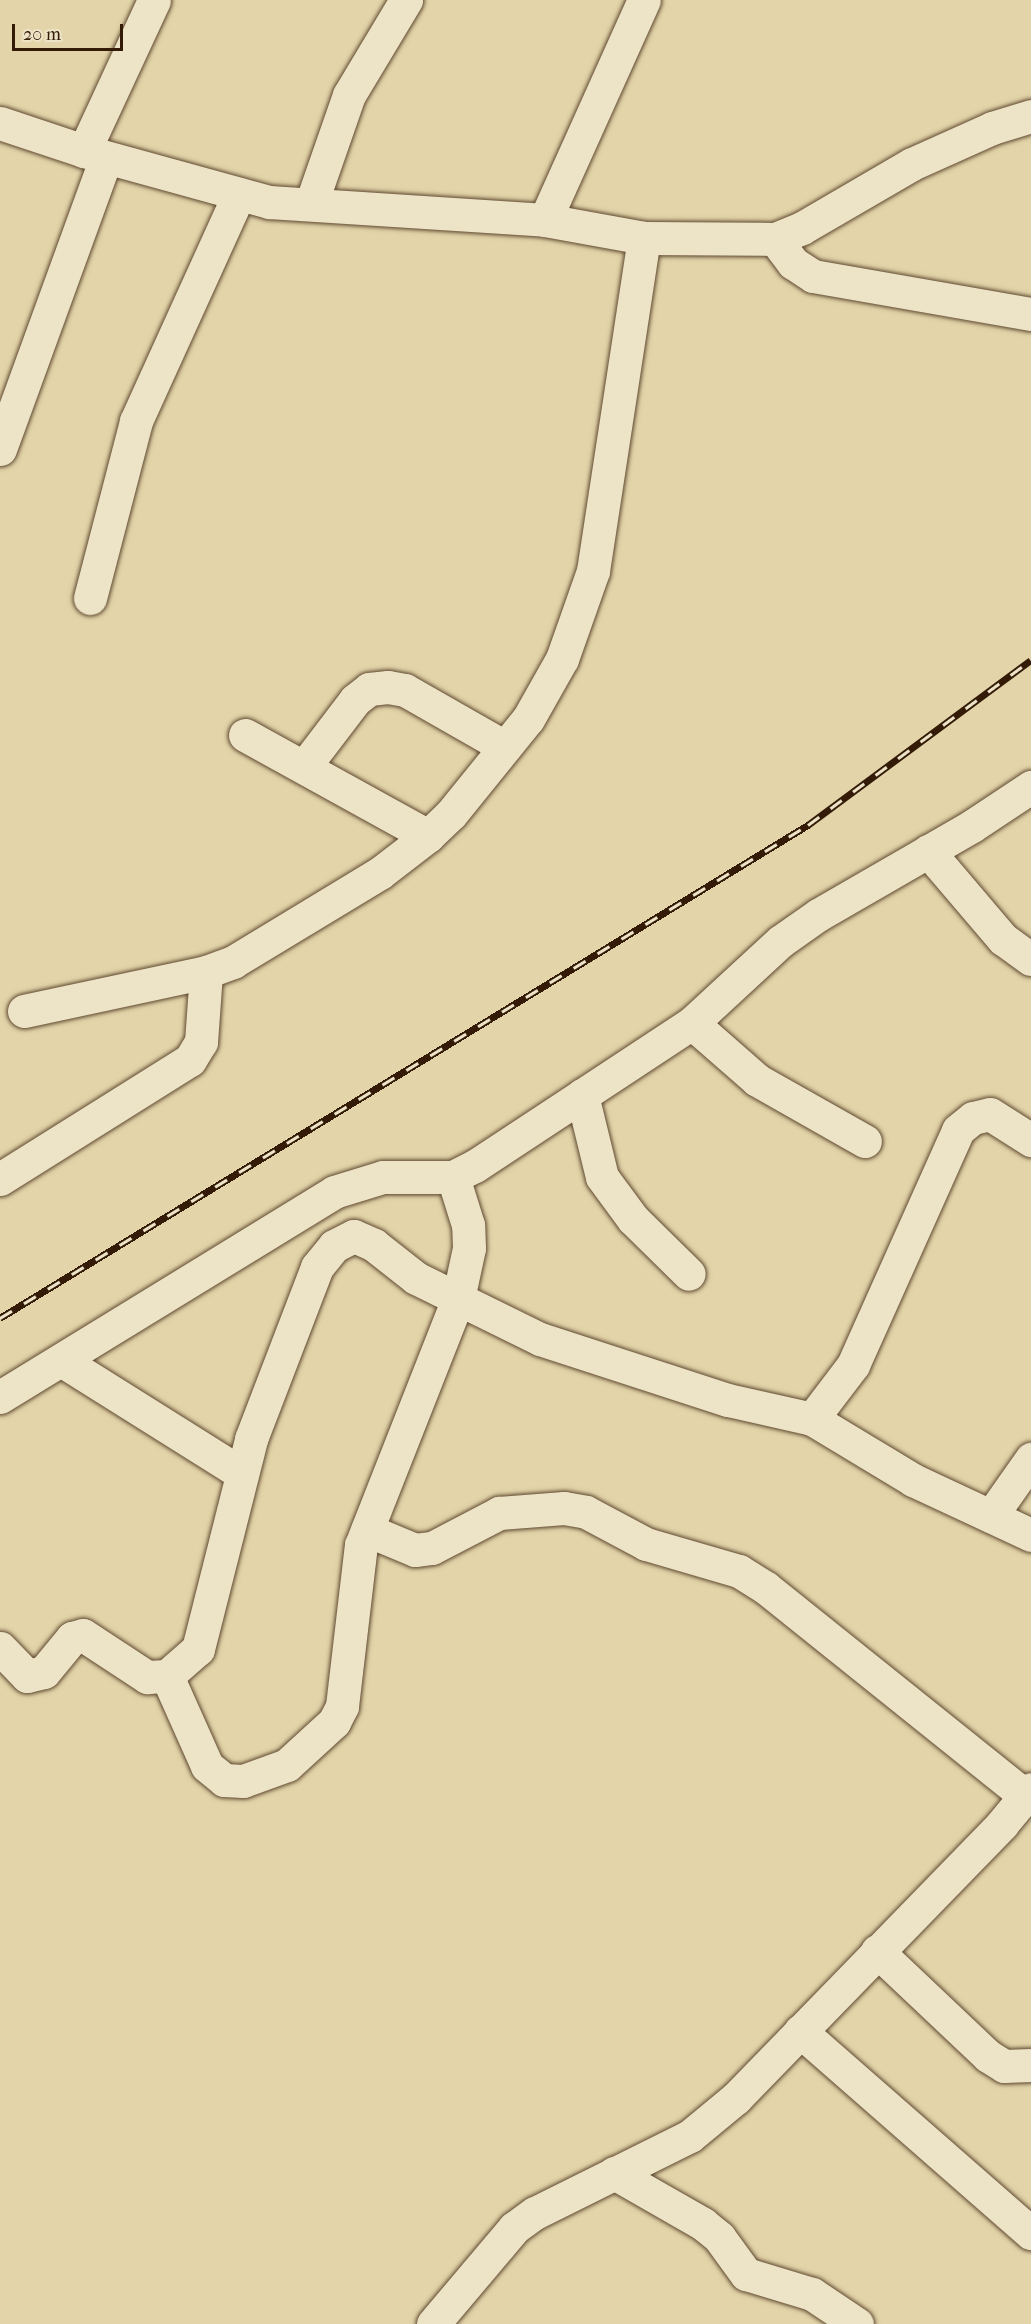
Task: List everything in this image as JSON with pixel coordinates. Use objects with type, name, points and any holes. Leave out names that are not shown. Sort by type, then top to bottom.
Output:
[{"type":"street","points":[[0,449],[95,154],[154,0]]},
{"type":"street","points":[[311,204],[349,95],[406,0]]},
{"type":"street","points":[[545,220],[644,0]]},
{"type":"street","points":[[0,123],[95,154],[269,202],[545,220],[644,237],[775,239],[802,228],[912,164],[992,128],[1031,116]]},
{"type":"street","points":[[90,598],[136,421],[240,194]]},
{"type":"street","points":[[24,1011],[206,972],[233,962],[380,873],[428,836],[528,719],[556,670],[586,596],[644,237]]},
{"type":"street","points":[[775,239],[793,263],[813,276],[1031,314]]},
{"type":"street","points":[[304,767],[355,700],[369,689],[388,687],[405,690],[505,747]]},
{"type":"street","points":[[246,735],[428,836]]},
{"type":"street","points":[[0,1397],[334,1192],[383,1177],[453,1177],[692,1023],[781,941],[818,915],[928,852],[1031,787]]},
{"type":"street","points":[[928,852],[1003,939],[1031,959]]},
{"type":"street","points":[[0,1179],[190,1060],[201,1042],[206,972]]},
{"type":"street","points":[[692,1023],[765,1086],[865,1141]]},
{"type":"street","points":[[582,1095],[602,1177],[633,1219],[689,1274]]},
{"type":"street","points":[[812,1419],[853,1365],[958,1130],[974,1118],[990,1114],[1031,1140]]},
{"type":"street","points":[[167,1676],[207,1766],[224,1780],[243,1781],[287,1765],[334,1722],[342,1706],[357,1572],[367,1530],[458,1299],[469,1248],[468,1225],[453,1177]]},
{"type":"street","points":[[0,1648],[27,1676],[44,1672],[72,1638],[83,1635],[147,1677],[167,1676],[198,1648],[207,1622],[241,1473],[317,1267],[334,1246],[354,1236],[374,1245],[416,1278],[564,1349],[728,1400],[812,1419],[913,1480],[1031,1535]]},
{"type":"street","points":[[61,1360],[241,1473]]},
{"type":"street","points":[[991,1516],[1031,1459]]},
{"type":"street","points":[[367,1530],[415,1550],[432,1548],[499,1513],[564,1508],[586,1512],[646,1544],[739,1571],[766,1588],[1029,1793],[718,2115],[690,2136],[536,2213],[514,2228],[433,2324]]},
{"type":"street","points":[[877,1951],[988,2056],[1004,2066],[1031,2065]]},
{"type":"street","points":[[800,2031],[1031,2233]]},
{"type":"street","points":[[615,2173],[703,2224],[719,2237],[746,2274],[812,2294],[857,2324]]},
{"type":"railway","points":[[0,1318],[808,825],[1031,660]]}]
